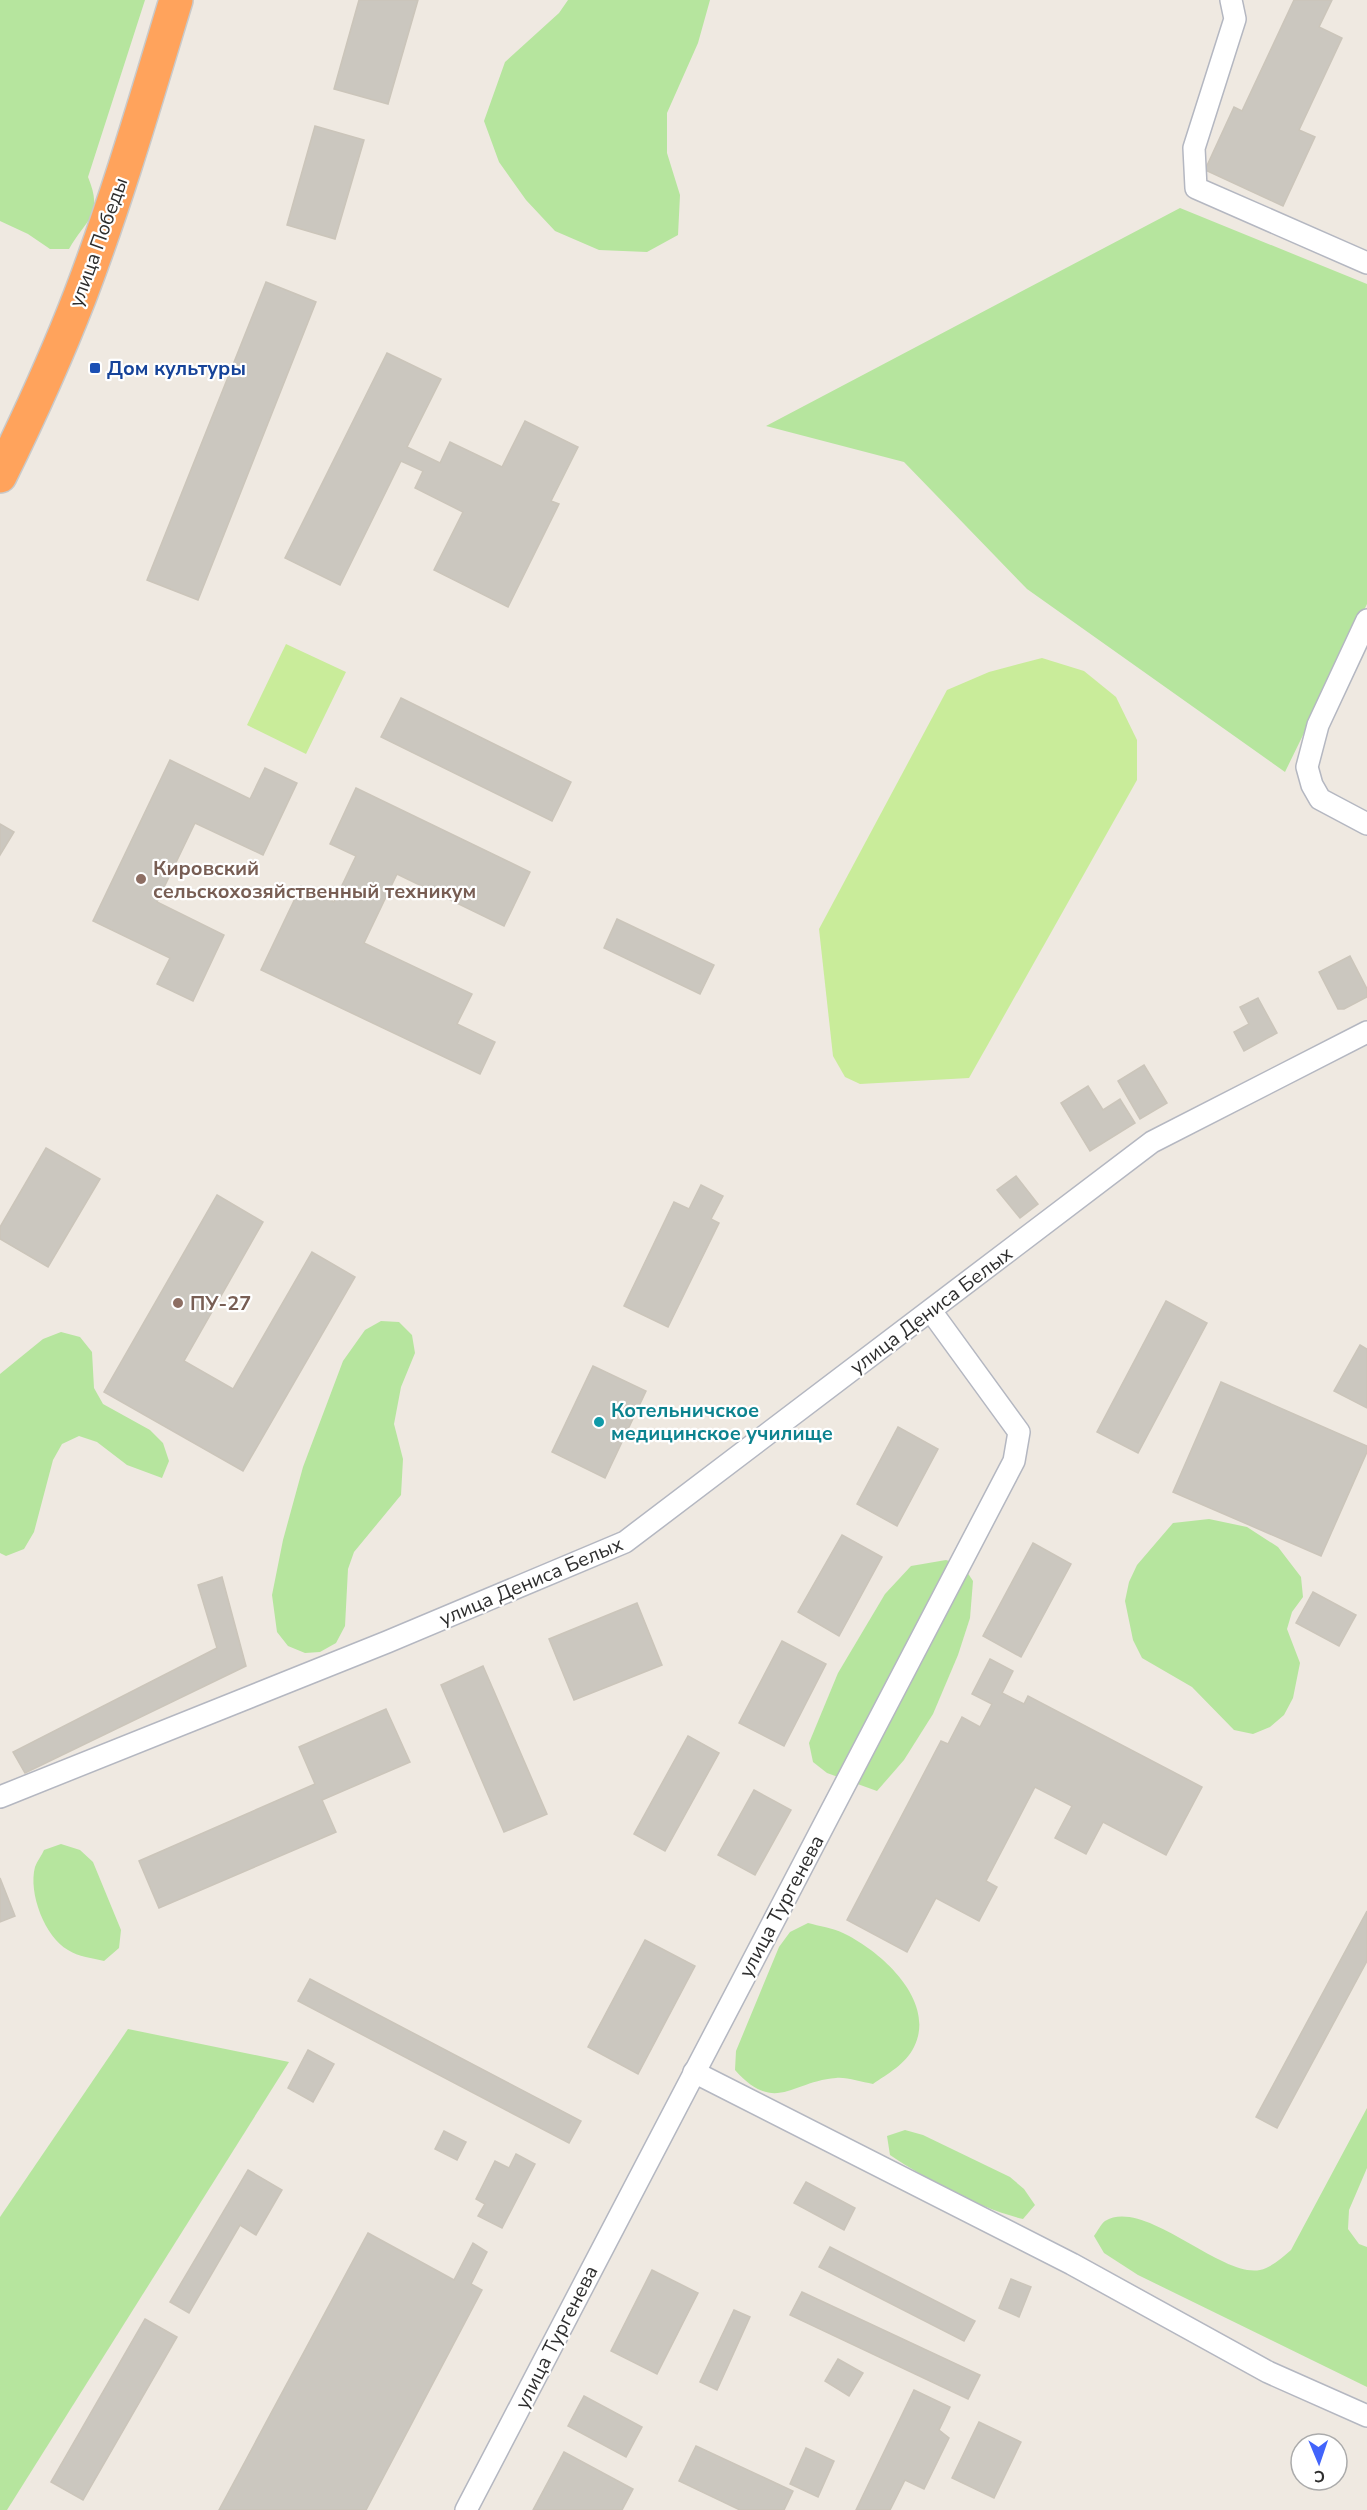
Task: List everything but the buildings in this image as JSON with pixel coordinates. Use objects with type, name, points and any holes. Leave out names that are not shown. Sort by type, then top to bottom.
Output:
[{"type":"highway","name":"улица Победы","points":[[0,476],[39,396],[80,295],[129,156],[176,0]]},
{"type":"street","points":[[1231,0],[1235,18],[1194,148],[1196,188],[1367,263]]},
{"type":"street","points":[[1367,620],[1318,725],[1307,767],[1312,785],[1320,799],[1367,824]]},
{"type":"street","name":"улица Дениса Белых","points":[[0,1797],[376,1647],[625,1542],[1152,1142],[1367,1032]]},
{"type":"street","name":"улица Тургенева","points":[[466,2510],[1014,1461],[1019,1432],[931,1311]]},
{"type":"street","points":[[694,2072],[1072,2264],[1268,2372],[1367,2416]]},
{"type":"green space","points":[[0,0],[145,0],[88,177],[94,209],[69,249],[50,249],[28,234],[0,221]]},
{"type":"green space","points":[[568,0],[710,0],[698,43],[667,113],[667,153],[680,195],[678,235],[647,252],[599,250],[555,231],[526,200],[499,162],[484,121],[505,62],[559,13]]},
{"type":"green space","points":[[1180,208],[1367,284],[1367,604],[1285,772],[1027,589],[904,462],[766,426]]},
{"type":"green space","points":[[286,644],[346,672],[306,754],[247,725]]},
{"type":"green space","points":[[1042,658],[1084,671],[1116,697],[1137,740],[1137,780],[969,1078],[860,1084],[845,1077],[833,1056],[819,929],[947,690],[989,672]]},
{"type":"green space","points":[[381,1321],[399,1322],[412,1335],[415,1353],[401,1387],[394,1424],[403,1459],[401,1495],[354,1552],[348,1569],[345,1626],[336,1643],[320,1652],[305,1653],[288,1646],[277,1632],[272,1595],[283,1540],[303,1467],[343,1361],[365,1330]]},
{"type":"green space","points":[[61,1332],[80,1337],[92,1352],[94,1388],[103,1404],[150,1430],[163,1443],[169,1461],[162,1478],[127,1465],[97,1442],[79,1436],[62,1444],[53,1460],[34,1532],[24,1549],[6,1556],[0,1553],[0,1374],[43,1339]]},
{"type":"green space","points":[[1209,1519],[1247,1527],[1278,1547],[1301,1577],[1303,1597],[1292,1612],[1287,1629],[1300,1663],[1293,1698],[1284,1715],[1270,1727],[1253,1734],[1234,1730],[1192,1687],[1142,1658],[1133,1640],[1125,1601],[1129,1582],[1137,1565],[1173,1523]]},
{"type":"green space","points":[[946,1560],[963,1566],[973,1581],[970,1618],[958,1655],[933,1714],[904,1760],[877,1791],[827,1773],[813,1762],[809,1743],[838,1673],[885,1594],[911,1566]]},
{"type":"green space","points":[[61,1844],[80,1850],[93,1862],[121,1930],[119,1948],[104,1961],[81,1956],[60,1944],[52,1935],[40,1913],[34,1889],[35,1867],[44,1850]]},
{"type":"green space","points":[[808,1923],[843,1933],[858,1941],[888,1965],[912,1995],[918,2012],[919,2030],[914,2047],[906,2059],[873,2084],[836,2078],[821,2080],[784,2092],[761,2091],[735,2070],[736,2051],[779,1947],[790,1932]]},
{"type":"green space","points":[[128,2029],[289,2062],[7,2510],[0,2510],[0,2217]]},
{"type":"green space","points":[[1367,2108],[1367,2168],[1349,2210],[1348,2229],[1359,2244],[1367,2247],[1367,2387],[1138,2275],[1104,2253],[1094,2236],[1105,2221],[1121,2217],[1140,2220],[1244,2269],[1260,2270],[1269,2267],[1291,2250]]},
{"type":"green space","points":[[905,2130],[923,2135],[1010,2177],[1024,2189],[1035,2205],[1023,2219],[971,2201],[921,2174],[890,2155],[887,2136]]},
{"type":"place","name":"Дом культуры","points":[[95,368]]},
{"type":"place","name":"Кировский сельскохозяйственный техникум","points":[[141,879]]},
{"type":"place","name":"ПУ-27","points":[[178,1303]]},
{"type":"place","name":"Котельничское медицинское училище","points":[[599,1422]]}]
